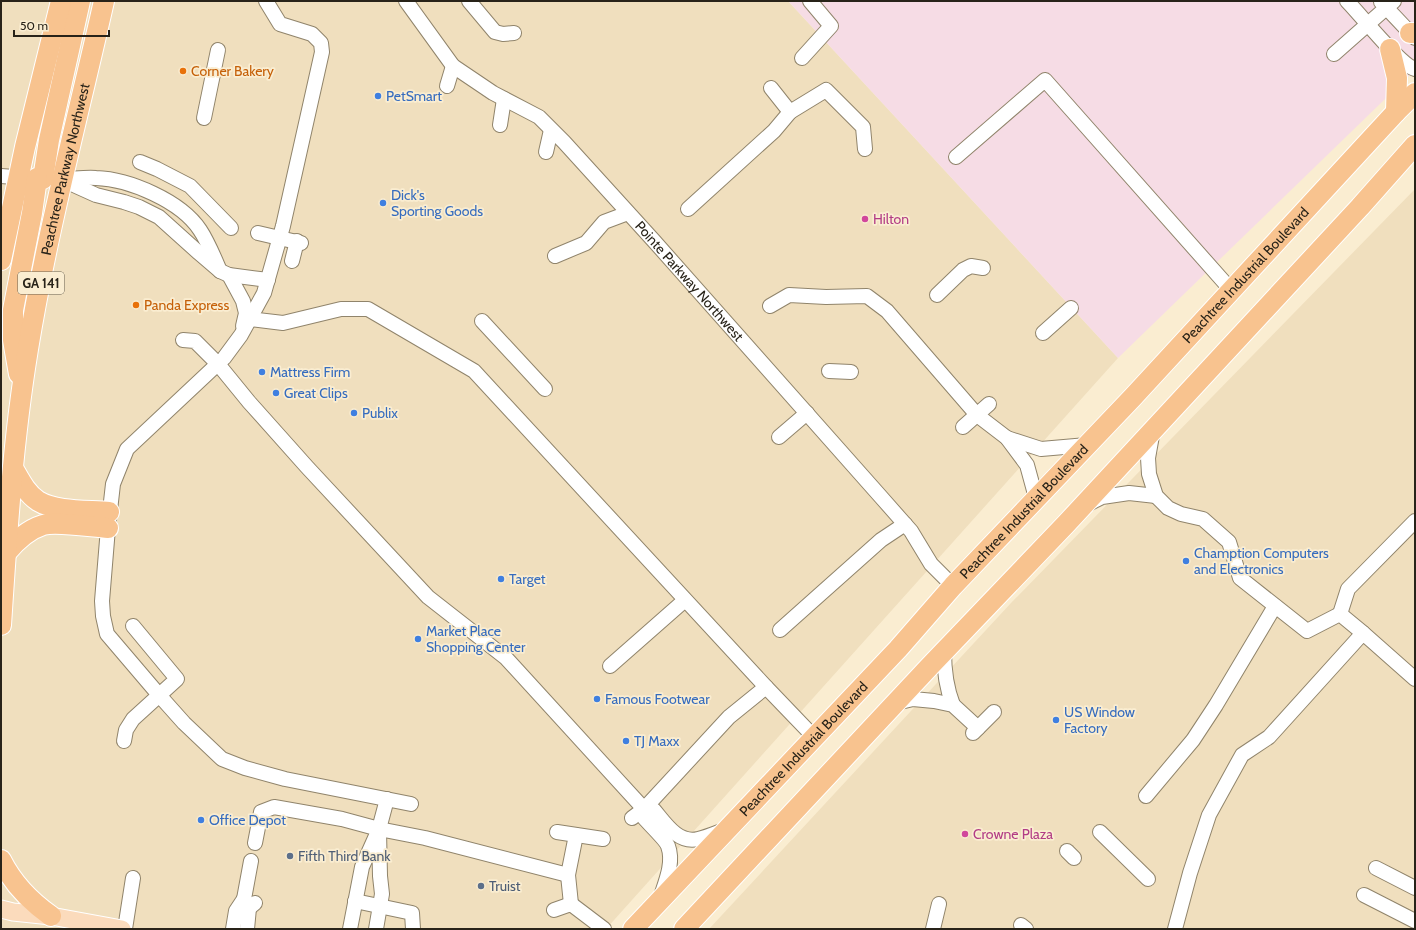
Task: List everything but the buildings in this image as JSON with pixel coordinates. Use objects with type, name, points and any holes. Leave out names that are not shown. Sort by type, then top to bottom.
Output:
[{"type":"highway","points":[[23,388],[13,340],[13,310],[32,213],[25,177],[49,140],[80,1]]},
{"type":"highway","name":"Peachtree Parkway Northwest","points":[[1,625],[13,468],[23,388],[35,312],[63,180],[104,1]]},
{"type":"highway","name":"GA 141","points":[[1,260],[25,177],[58,4]]},
{"type":"highway","points":[[1390,49],[1397,78],[1396,112]]},
{"type":"highway","name":"Peachtree Industrial Boulevard","points":[[633,929],[898,649],[953,586],[1232,291],[1415,93]]},
{"type":"highway","points":[[684,929],[1080,508],[1415,145]]},
{"type":"highway","points":[[13,468],[28,491],[38,501],[47,505],[108,520]]},
{"type":"highway","points":[[6,553],[15,542],[29,531],[44,525],[108,520]]},
{"type":"highway","points":[[1,860],[10,876],[24,893],[43,911],[51,916]]},
{"type":"main road","points":[[1,909],[13,912],[51,916],[109,928]]},
{"type":"street","points":[[266,1],[280,24],[312,34],[321,43],[322,52],[268,280],[264,293],[241,335],[224,358],[127,449],[113,484],[108,520],[102,601],[103,616],[107,634],[158,695],[184,723],[222,759],[245,768],[284,779],[411,804]]},
{"type":"street","name":"Pointe Parkway Northwest","points":[[406,1],[453,66],[493,93],[539,117],[628,213],[905,524],[911,531],[930,564],[953,586]]},
{"type":"street","points":[[469,1],[495,32],[503,34],[514,33]]},
{"type":"street","points":[[802,58],[831,26],[810,1]]},
{"type":"street","points":[[1347,1],[1390,49],[1408,67],[1415,69]]},
{"type":"street","points":[[1334,54],[1368,24],[1387,3],[1413,34]]},
{"type":"street","points":[[204,118],[218,50]]},
{"type":"street","points":[[447,86],[453,66]]},
{"type":"street","points":[[956,157],[1045,80],[1232,291]]},
{"type":"street","points":[[770,88],[790,112]]},
{"type":"street","points":[[688,209],[774,131],[790,112],[826,90],[862,126],[865,149]]},
{"type":"street","points":[[500,125],[504,99]]},
{"type":"street","points":[[546,152],[551,130]]},
{"type":"street","points":[[140,162],[190,186],[231,228]]},
{"type":"street","points":[[25,177],[63,180],[96,178],[130,184],[148,191],[186,214],[200,230],[243,301],[246,313],[241,335]]},
{"type":"street","points":[[63,180],[96,195],[139,207],[159,217],[199,253],[225,273],[268,280]]},
{"type":"street","points":[[555,256],[586,243],[604,222],[628,213]]},
{"type":"street","points":[[258,233],[299,242],[292,261]]},
{"type":"street","points":[[936,295],[963,270],[971,266],[983,268]]},
{"type":"street","points":[[770,306],[789,295],[826,297],[867,296],[887,311],[977,416],[1007,438],[1027,465],[1036,498]]},
{"type":"street","points":[[1043,334],[1071,308]]},
{"type":"street","points":[[250,319],[283,323],[341,309],[368,309],[474,371],[685,600],[814,737]]},
{"type":"street","points":[[482,321],[545,389]]},
{"type":"street","points":[[183,340],[195,342],[218,364],[249,402],[317,478],[428,597],[506,658],[644,809],[654,810],[670,830],[682,838],[696,840],[728,828]]},
{"type":"street","points":[[828,371],[851,372]]},
{"type":"street","points":[[963,427],[989,404]]},
{"type":"street","points":[[779,437],[806,413]]},
{"type":"street","points":[[1153,429],[1148,458],[1149,474],[1156,496],[1168,508],[1181,514],[1203,519],[1230,542],[1240,578],[1307,631],[1340,614],[1348,589],[1415,521]]},
{"type":"street","points":[[1007,438],[1041,449],[1087,445]]},
{"type":"street","points":[[1080,508],[1102,497],[1129,493],[1156,496]]},
{"type":"street","points":[[780,630],[882,540],[905,524]]},
{"type":"street","points":[[610,666],[685,600]]},
{"type":"street","points":[[1146,796],[1197,734],[1216,706],[1275,606]]},
{"type":"street","points":[[1340,614],[1415,679]]},
{"type":"street","points":[[124,741],[126,730],[133,719],[177,679],[133,626]]},
{"type":"street","points":[[1175,929],[1190,873],[1209,815],[1242,756],[1269,737],[1363,633]]},
{"type":"street","points":[[944,651],[947,689],[953,705],[976,730],[994,712]]},
{"type":"street","points":[[632,818],[644,809],[729,717],[766,687]]},
{"type":"street","points":[[896,703],[913,699],[953,705]]},
{"type":"street","points":[[350,929],[362,867],[379,829],[387,800]]},
{"type":"street","points":[[255,843],[261,812],[274,807],[342,819],[379,829],[425,838],[568,875]]},
{"type":"street","points":[[644,809],[644,818],[668,846],[670,858],[660,901]]},
{"type":"street","points":[[376,929],[382,894],[379,829]]},
{"type":"street","points":[[557,832],[603,839]]},
{"type":"street","points":[[1100,832],[1148,879]]},
{"type":"street","points":[[576,835],[568,875],[571,904],[604,929]]},
{"type":"street","points":[[247,929],[251,861]]},
{"type":"street","points":[[1376,868],[1415,888]]},
{"type":"street","points":[[109,928],[133,878]]},
{"type":"street","points":[[1364,894],[1415,922],[1413,929]]},
{"type":"street","points":[[355,901],[412,913],[413,929]]},
{"type":"street","points":[[233,929],[236,911],[249,903]]},
{"type":"street","points":[[554,910],[571,904]]},
{"type":"street","points":[[932,929],[939,904]]},
{"type":"shaded area","points":[[1,1],[788,1],[1118,358],[606,929],[1,929]]},
{"type":"shaded area","points":[[788,1],[1415,1],[1415,70],[1118,358]]},
{"type":"shaded area","points":[[1415,189],[1415,929],[709,929],[1011,603]]},
{"type":"place","name":"Corner Bakery","points":[[183,71]]},
{"type":"place","name":"PetSmart","points":[[378,96]]},
{"type":"place","name":"Dick's Sporting Goods","points":[[383,203]]},
{"type":"place","name":"Hilton","points":[[865,219]]},
{"type":"place","name":"Panda Express","points":[[136,305]]},
{"type":"place","name":"Mattress Firm","points":[[262,372]]},
{"type":"place","name":"Great Clips","points":[[276,393]]},
{"type":"place","name":"Publix","points":[[354,413]]},
{"type":"place","name":"Chamption Computers and Electronics","points":[[1186,561]]},
{"type":"place","name":"Target","points":[[501,579]]},
{"type":"place","name":"Market Place Shopping Center","points":[[418,639]]},
{"type":"place","name":"Famous Footwear","points":[[597,699]]},
{"type":"place","name":"US Window Factory","points":[[1056,720]]},
{"type":"place","name":"TJ Maxx","points":[[626,741]]},
{"type":"place","name":"Office Depot","points":[[201,820]]},
{"type":"place","name":"Crowne Plaza","points":[[965,834]]},
{"type":"place","name":"Fifth Third Bank","points":[[290,856]]},
{"type":"place","name":"Truist","points":[[481,886]]}]
